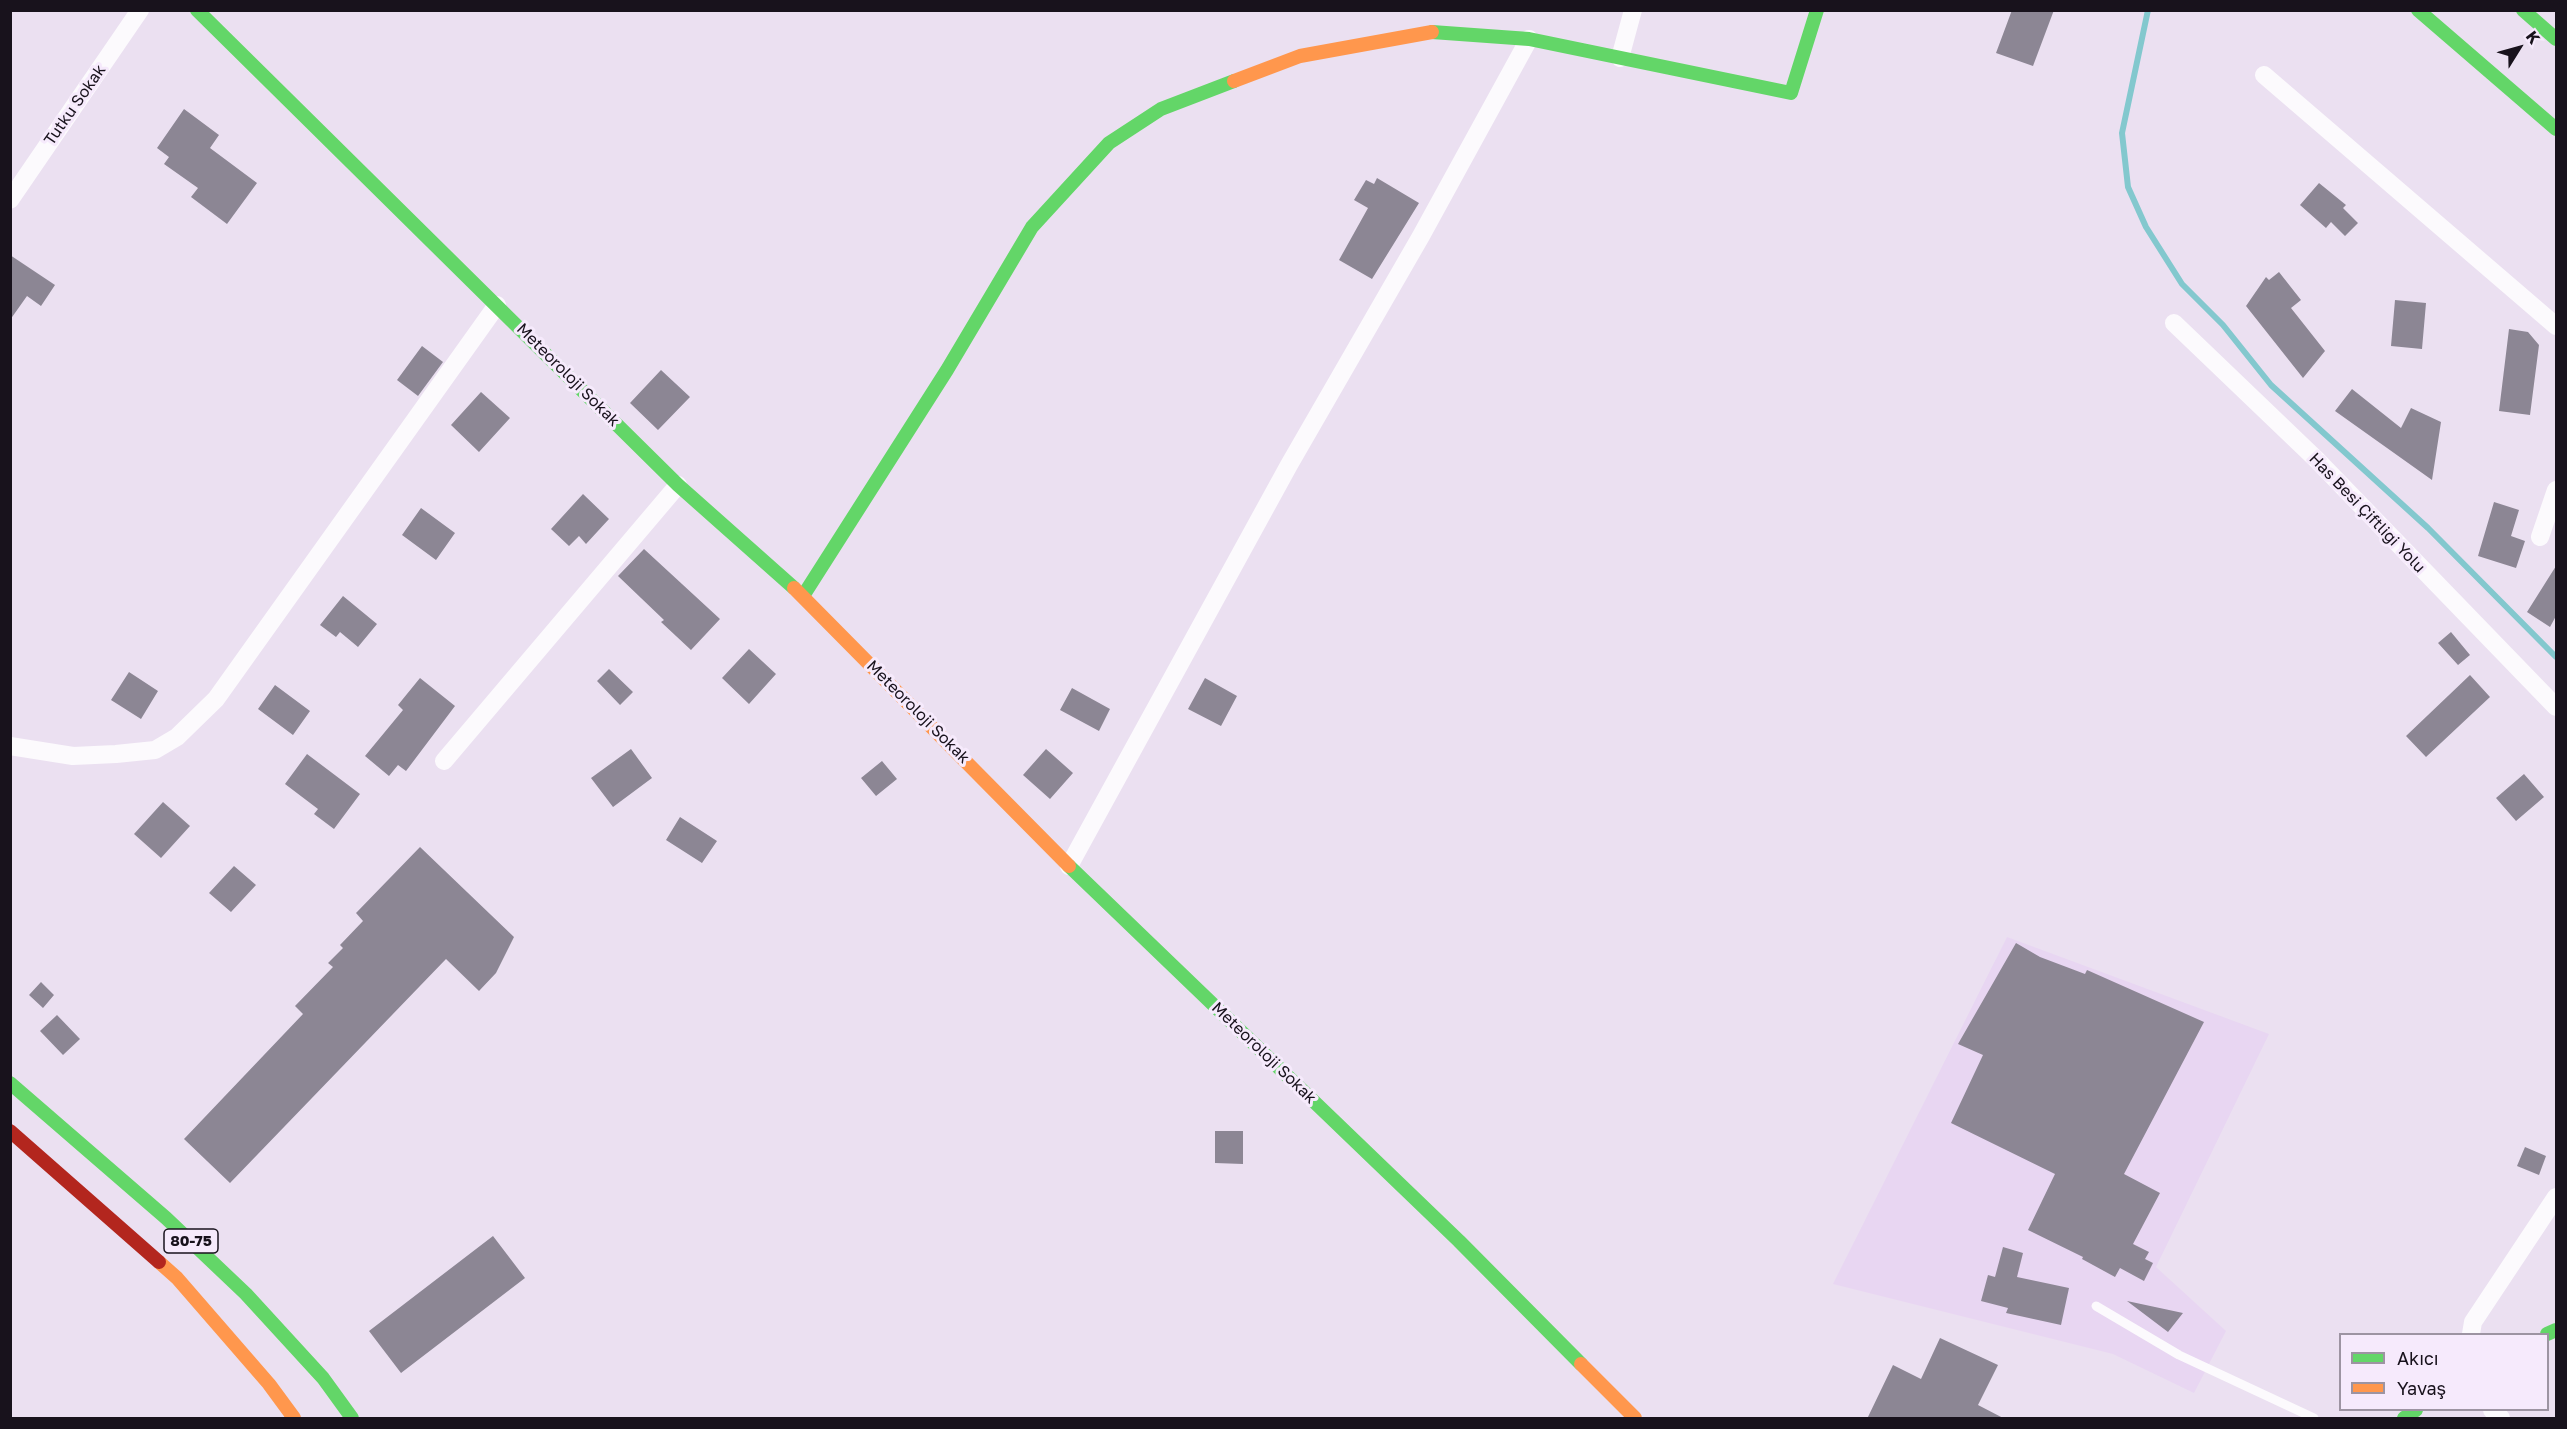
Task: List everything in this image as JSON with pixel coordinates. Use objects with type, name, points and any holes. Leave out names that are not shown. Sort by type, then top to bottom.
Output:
[{"type":"main road","name":"Meteoroloji Sokak","points":[[197,10],[678,485],[803,596],[1069,866],[1459,1241],[1635,1419]]},
{"type":"main road","points":[[803,596],[947,370],[1032,227],[1108,143],[1161,109],[1300,56],[1430,32],[1529,39],[1791,93],[1817,10]]},
{"type":"main road","points":[[2418,10],[2556,129]]},
{"type":"main road","points":[[2523,10],[2556,39]]},
{"type":"main road","name":"80-75","points":[[10,1083],[166,1218],[246,1294],[322,1378],[352,1419]]},
{"type":"main road","name":"80-75","points":[[10,1131],[177,1278],[269,1384],[294,1419]]},
{"type":"street","name":"Tutku Sokak","points":[[10,200],[140,10]]},
{"type":"street","points":[[1620,58],[1634,10]]},
{"type":"street","points":[[1069,866],[1529,39]]},
{"type":"street","points":[[2264,75],[2556,326]]},
{"type":"street","points":[[10,746],[73,756],[116,754],[155,750],[177,737],[216,699],[497,305]]},
{"type":"street","name":"Has Besi Çiftliği Yolu","points":[[2174,323],[2317,460],[2556,706]]},
{"type":"street","points":[[444,761],[678,485]]},
{"type":"street","points":[[2540,537],[2556,490]]},
{"type":"street","points":[[2471,1333],[2473,1322],[2556,1197]]},
{"type":"lane","points":[[2096,1306],[2180,1355],[2314,1419]]},
{"type":"shaded area","points":[[2007,937],[2269,1034],[2156,1267],[2226,1331],[2194,1393],[2113,1354],[1833,1284]]},
{"type":"building","points":[[2012,10],[2054,10],[2033,66],[1996,53]]},
{"type":"building","points":[[184,109],[219,135],[210,148],[257,183],[227,224],[191,197],[198,188],[164,164],[169,157],[157,148]]},
{"type":"building","points":[[1377,178],[1419,203],[1372,279],[1339,260],[1368,208],[1354,200],[1366,180],[1374,184]]},
{"type":"building","points":[[2319,183],[2346,205],[2343,208],[2358,223],[2345,236],[2331,222],[2326,228],[2300,205]]},
{"type":"building","points":[[10,255],[55,285],[41,306],[27,296],[10,320]]},
{"type":"building","points":[[2279,272],[2301,300],[2291,308],[2325,351],[2303,378],[2246,306],[2266,277],[2269,280]]},
{"type":"building","points":[[2395,300],[2426,303],[2422,349],[2391,346]]},
{"type":"building","points":[[2509,329],[2528,332],[2539,345],[2530,415],[2499,411]]},
{"type":"building","points":[[422,346],[443,362],[418,396],[397,380]]},
{"type":"building","points":[[661,370],[690,397],[658,430],[630,403]]},
{"type":"building","points":[[2352,389],[2401,428],[2411,408],[2441,422],[2432,480],[2335,411]]},
{"type":"building","points":[[481,392],[510,418],[479,452],[451,425]]},
{"type":"building","points":[[583,494],[609,519],[586,544],[579,536],[569,546],[551,529]]},
{"type":"building","points":[[2494,502],[2519,510],[2511,536],[2525,541],[2516,568],[2478,556]]},
{"type":"building","points":[[421,508],[455,533],[436,560],[402,535]]},
{"type":"building","points":[[644,549],[720,619],[691,650],[661,622],[664,620],[618,576]]},
{"type":"building","points":[[2556,566],[2556,616],[2550,627],[2527,612]]},
{"type":"building","points":[[343,596],[377,624],[358,647],[340,632],[336,637],[320,625]]},
{"type":"building","points":[[2451,632],[2470,655],[2458,665],[2438,643]]},
{"type":"building","points":[[749,649],[776,674],[749,704],[722,678]]},
{"type":"building","points":[[609,669],[633,692],[620,705],[597,681]]},
{"type":"building","points":[[129,672],[158,691],[141,719],[111,700]]},
{"type":"building","points":[[2470,675],[2490,697],[2426,757],[2406,736]]},
{"type":"building","points":[[420,678],[455,706],[406,771],[398,765],[389,776],[365,756],[403,710],[398,705]]},
{"type":"building","points":[[1205,678],[1237,696],[1221,726],[1188,709]]},
{"type":"building","points":[[275,685],[310,711],[293,735],[258,709]]},
{"type":"building","points":[[1072,688],[1110,709],[1099,731],[1060,710]]},
{"type":"building","points":[[631,749],[652,778],[613,807],[591,778]]},
{"type":"building","points":[[1046,749],[1073,773],[1050,799],[1023,775]]},
{"type":"building","points":[[307,754],[360,794],[334,829],[314,814],[318,809],[285,784]]},
{"type":"building","points":[[882,761],[897,779],[876,796],[861,778]]},
{"type":"building","points":[[2524,774],[2544,797],[2516,821],[2496,798]]},
{"type":"building","points":[[163,802],[190,826],[161,858],[134,834]]},
{"type":"building","points":[[680,817],[717,841],[702,863],[666,840]]},
{"type":"building","points":[[420,847],[514,937],[496,973],[479,991],[446,959],[230,1183],[184,1139],[303,1014],[295,1006],[333,967],[328,963],[343,948],[340,945],[363,921],[356,913]]},
{"type":"building","points":[[234,866],[256,885],[231,912],[209,893]]},
{"type":"building","points":[[2016,943],[2040,957],[2085,974],[2087,970],[2204,1022],[2124,1174],[2160,1193],[2133,1244],[2149,1252],[2145,1259],[2153,1263],[2144,1281],[2120,1268],[2115,1277],[2082,1259],[2083,1257],[2028,1230],[2055,1174],[1951,1123],[1983,1055],[1958,1044]]},
{"type":"building","points":[[41,982],[54,995],[43,1008],[29,995]]},
{"type":"building","points":[[57,1015],[80,1039],[63,1055],[40,1031]]},
{"type":"building","points":[[1215,1131],[1243,1131],[1243,1164],[1215,1163]]},
{"type":"building","points":[[2525,1147],[2546,1156],[2539,1175],[2517,1166]]},
{"type":"building","points":[[493,1236],[525,1278],[401,1373],[369,1331]]},
{"type":"building","points":[[2003,1247],[2023,1253],[2017,1277],[2069,1288],[2061,1325],[2006,1313],[2008,1308],[1981,1301],[1988,1275],[1995,1277]]},
{"type":"building","points":[[2127,1301],[2183,1313],[2168,1332]]},
{"type":"building","points":[[1940,1338],[1998,1365],[1978,1405],[2005,1419],[1867,1419],[1893,1365],[1921,1379]]},
{"type":"waterway","points":[[2148,10],[2122,133],[2128,187],[2146,227],[2182,284],[2223,325],[2271,385],[2428,528],[2556,657]]},
{"type":"traffic: fast","points":[[197,10],[678,485],[794,588]]},
{"type":"traffic: fast","points":[[1432,32],[1529,39],[1791,93],[1817,10]]},
{"type":"traffic: fast","points":[[2418,10],[2556,129]]},
{"type":"traffic: fast","points":[[2523,10],[2556,39]]},
{"type":"traffic: fast","points":[[803,596],[947,370],[1032,227],[1109,143],[1161,109],[1234,81]]},
{"type":"traffic: fast","points":[[1069,866],[1459,1241],[1581,1364]]},
{"type":"traffic: fast","points":[[10,1083],[166,1218],[246,1294],[323,1378],[352,1418]]},
{"type":"traffic: fast","points":[[2549,1333],[2556,1330]]},
{"type":"traffic: fast","points":[[2404,1418],[2414,1411]]},
{"type":"traffic: slow","points":[[1234,81],[1300,56],[1432,32]]},
{"type":"traffic: slow","points":[[794,588],[1069,866]]},
{"type":"traffic: slow","points":[[159,1262],[177,1278],[269,1384],[294,1418]]},
{"type":"traffic: slow","points":[[1581,1364],[1635,1418]]},
{"type":"traffic: jam","points":[[10,1131],[159,1262]]}]
